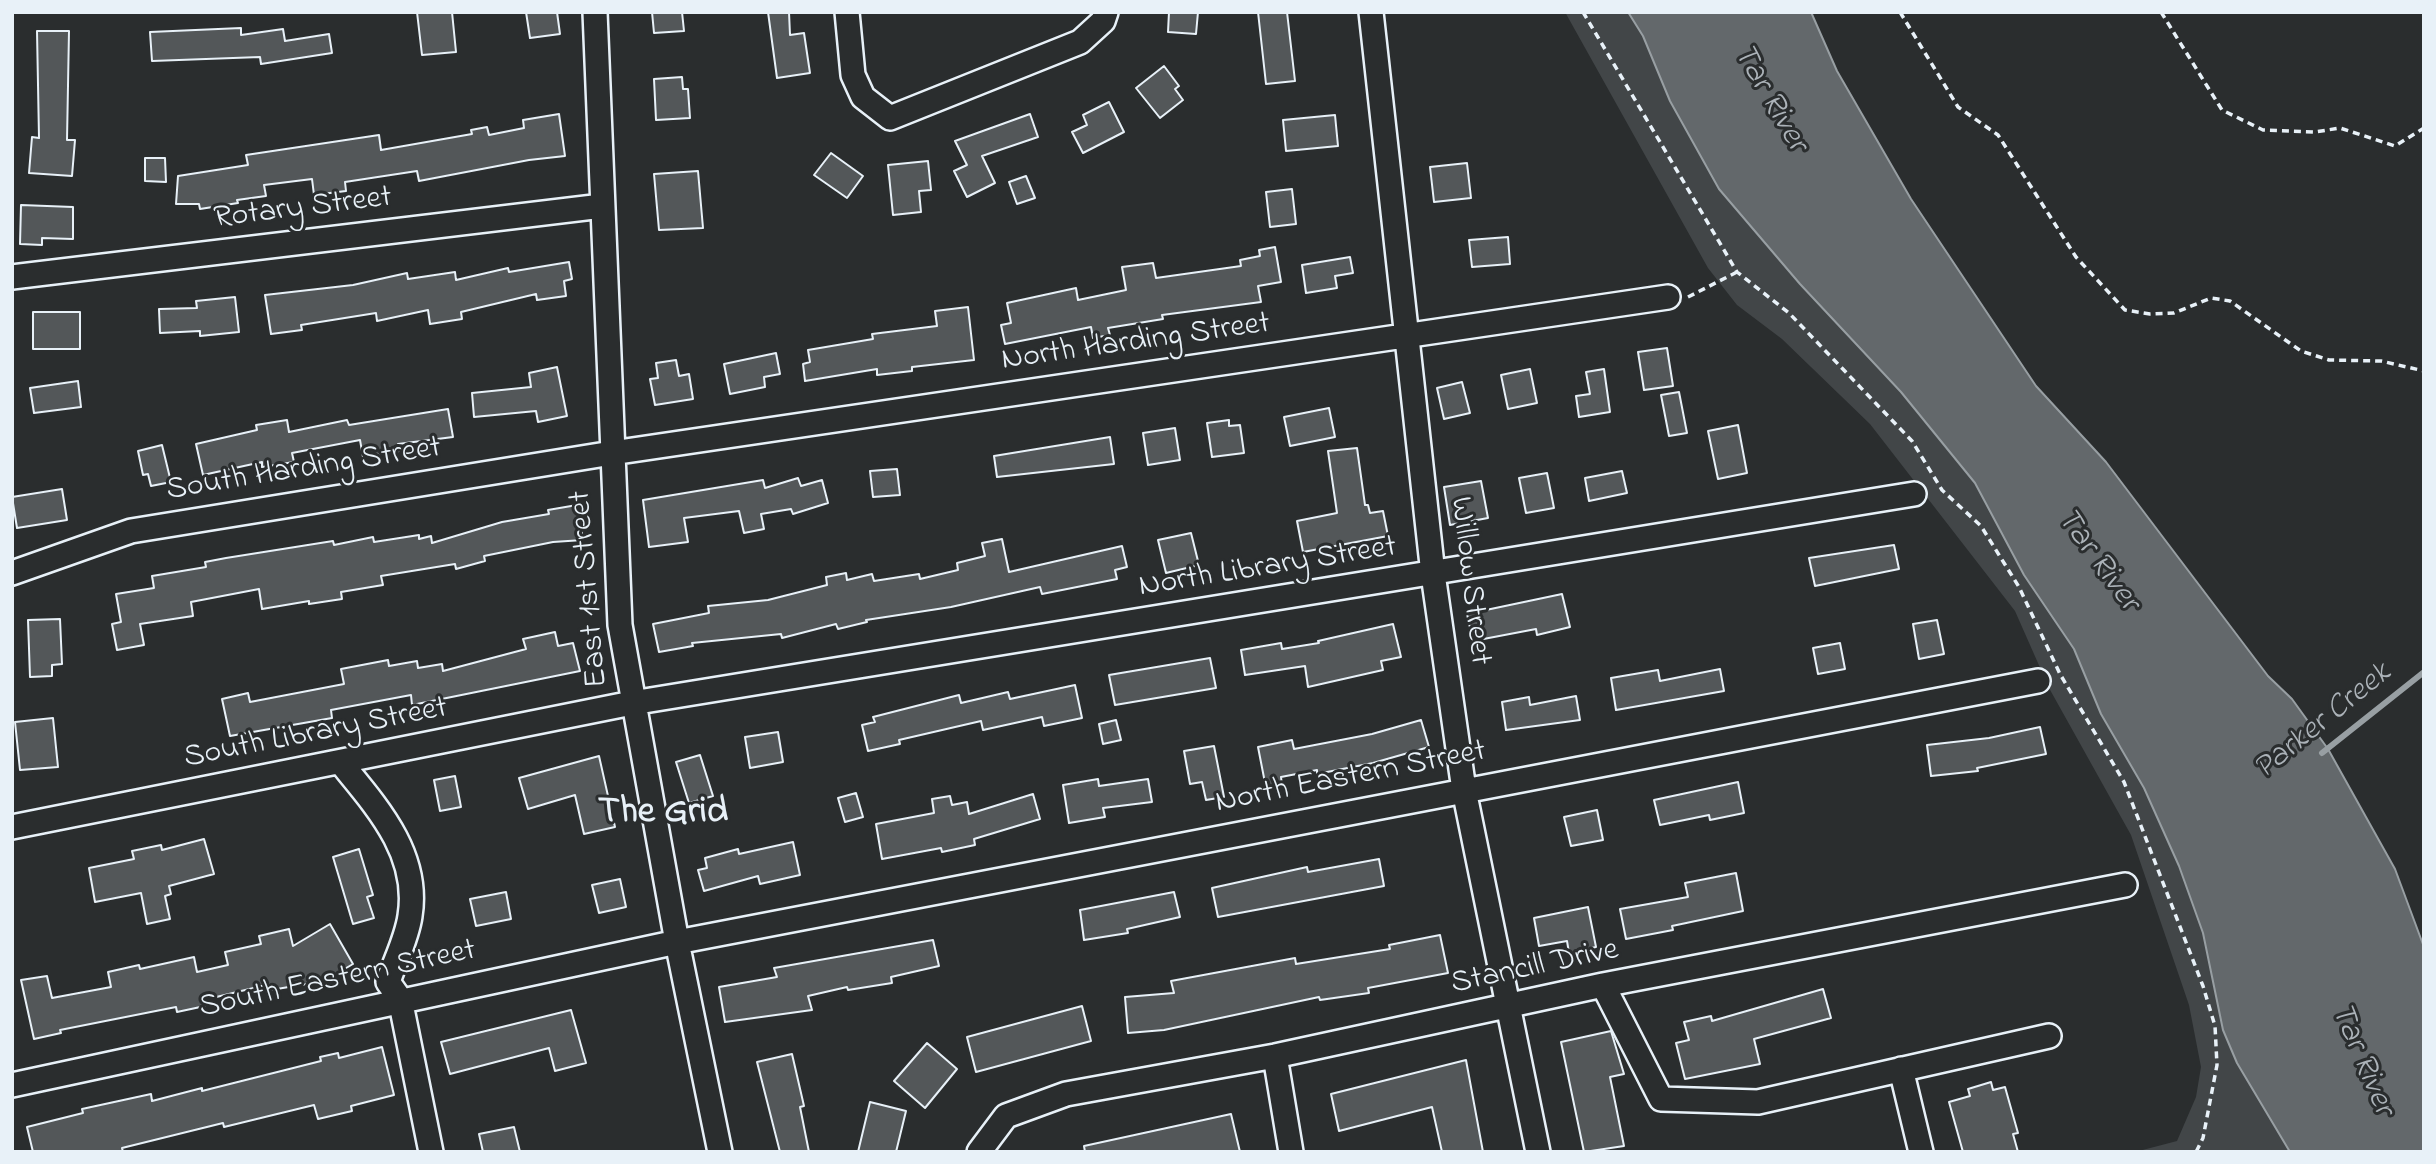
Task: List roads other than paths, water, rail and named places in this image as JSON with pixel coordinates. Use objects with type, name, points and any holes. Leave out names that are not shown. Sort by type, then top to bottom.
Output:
[{"type":"street","name":"East 1st Street","points":[[595,12],[620,625],[677,942],[720,1152]]},
{"type":"street","points":[[847,12],[853,75],[863,97],[890,118],[1080,41],[1103,21],[1106,12]]},
{"type":"street","name":"Willow Street","points":[[1371,12],[1433,574],[1464,790],[1538,1152]]},
{"type":"street","name":"Rotary Street","points":[[12,277],[602,206]]},
{"type":"street","name":"North Harding Street","points":[[612,453],[1668,297]]},
{"type":"street","name":"South Harding Street","points":[[12,573],[131,531],[612,453]]},
{"type":"street","name":"North Library Street","points":[[632,703],[1914,494]]},
{"type":"street","name":"North Eastern Street","points":[[677,942],[2038,681]]},
{"type":"street","name":"South Library Street","points":[[12,827],[632,703]]},
{"type":"street","points":[[341,763],[387,820],[408,867],[412,891],[410,918],[388,982],[400,999],[431,1152]]},
{"type":"street","name":"Stancill Drive","points":[[979,1152],[1006,1116],[1066,1094],[1275,1056],[1603,985],[2124,885]]},
{"type":"street","name":"South Eastern Street","points":[[12,1085],[400,999],[677,942]]},
{"type":"street","points":[[1603,985],[1661,1099],[1758,1102],[2049,1036]]},
{"type":"street","points":[[1275,1056],[1291,1152]]},
{"type":"street","points":[[1901,1069],[1921,1152]]},
{"type":"water","name":"Tar River","points":[[1628,12],[1811,12],[1837,71],[1911,199],[2036,386],[2106,462],[2268,676],[2292,699],[2328,749],[2395,869],[2424,947],[2424,1152],[2290,1152],[2237,1063],[2223,1030],[2203,933],[2179,866],[2144,788],[2101,714],[2074,649],[2024,575],[1975,483],[1901,392],[1800,284],[1719,189],[1670,101],[1643,36]]},
{"type":"waterway","name":"Parker Creek","points":[[2322,753],[2424,672]]},
{"type":"district","name":"The Grid","points":[[663,815]]}]
